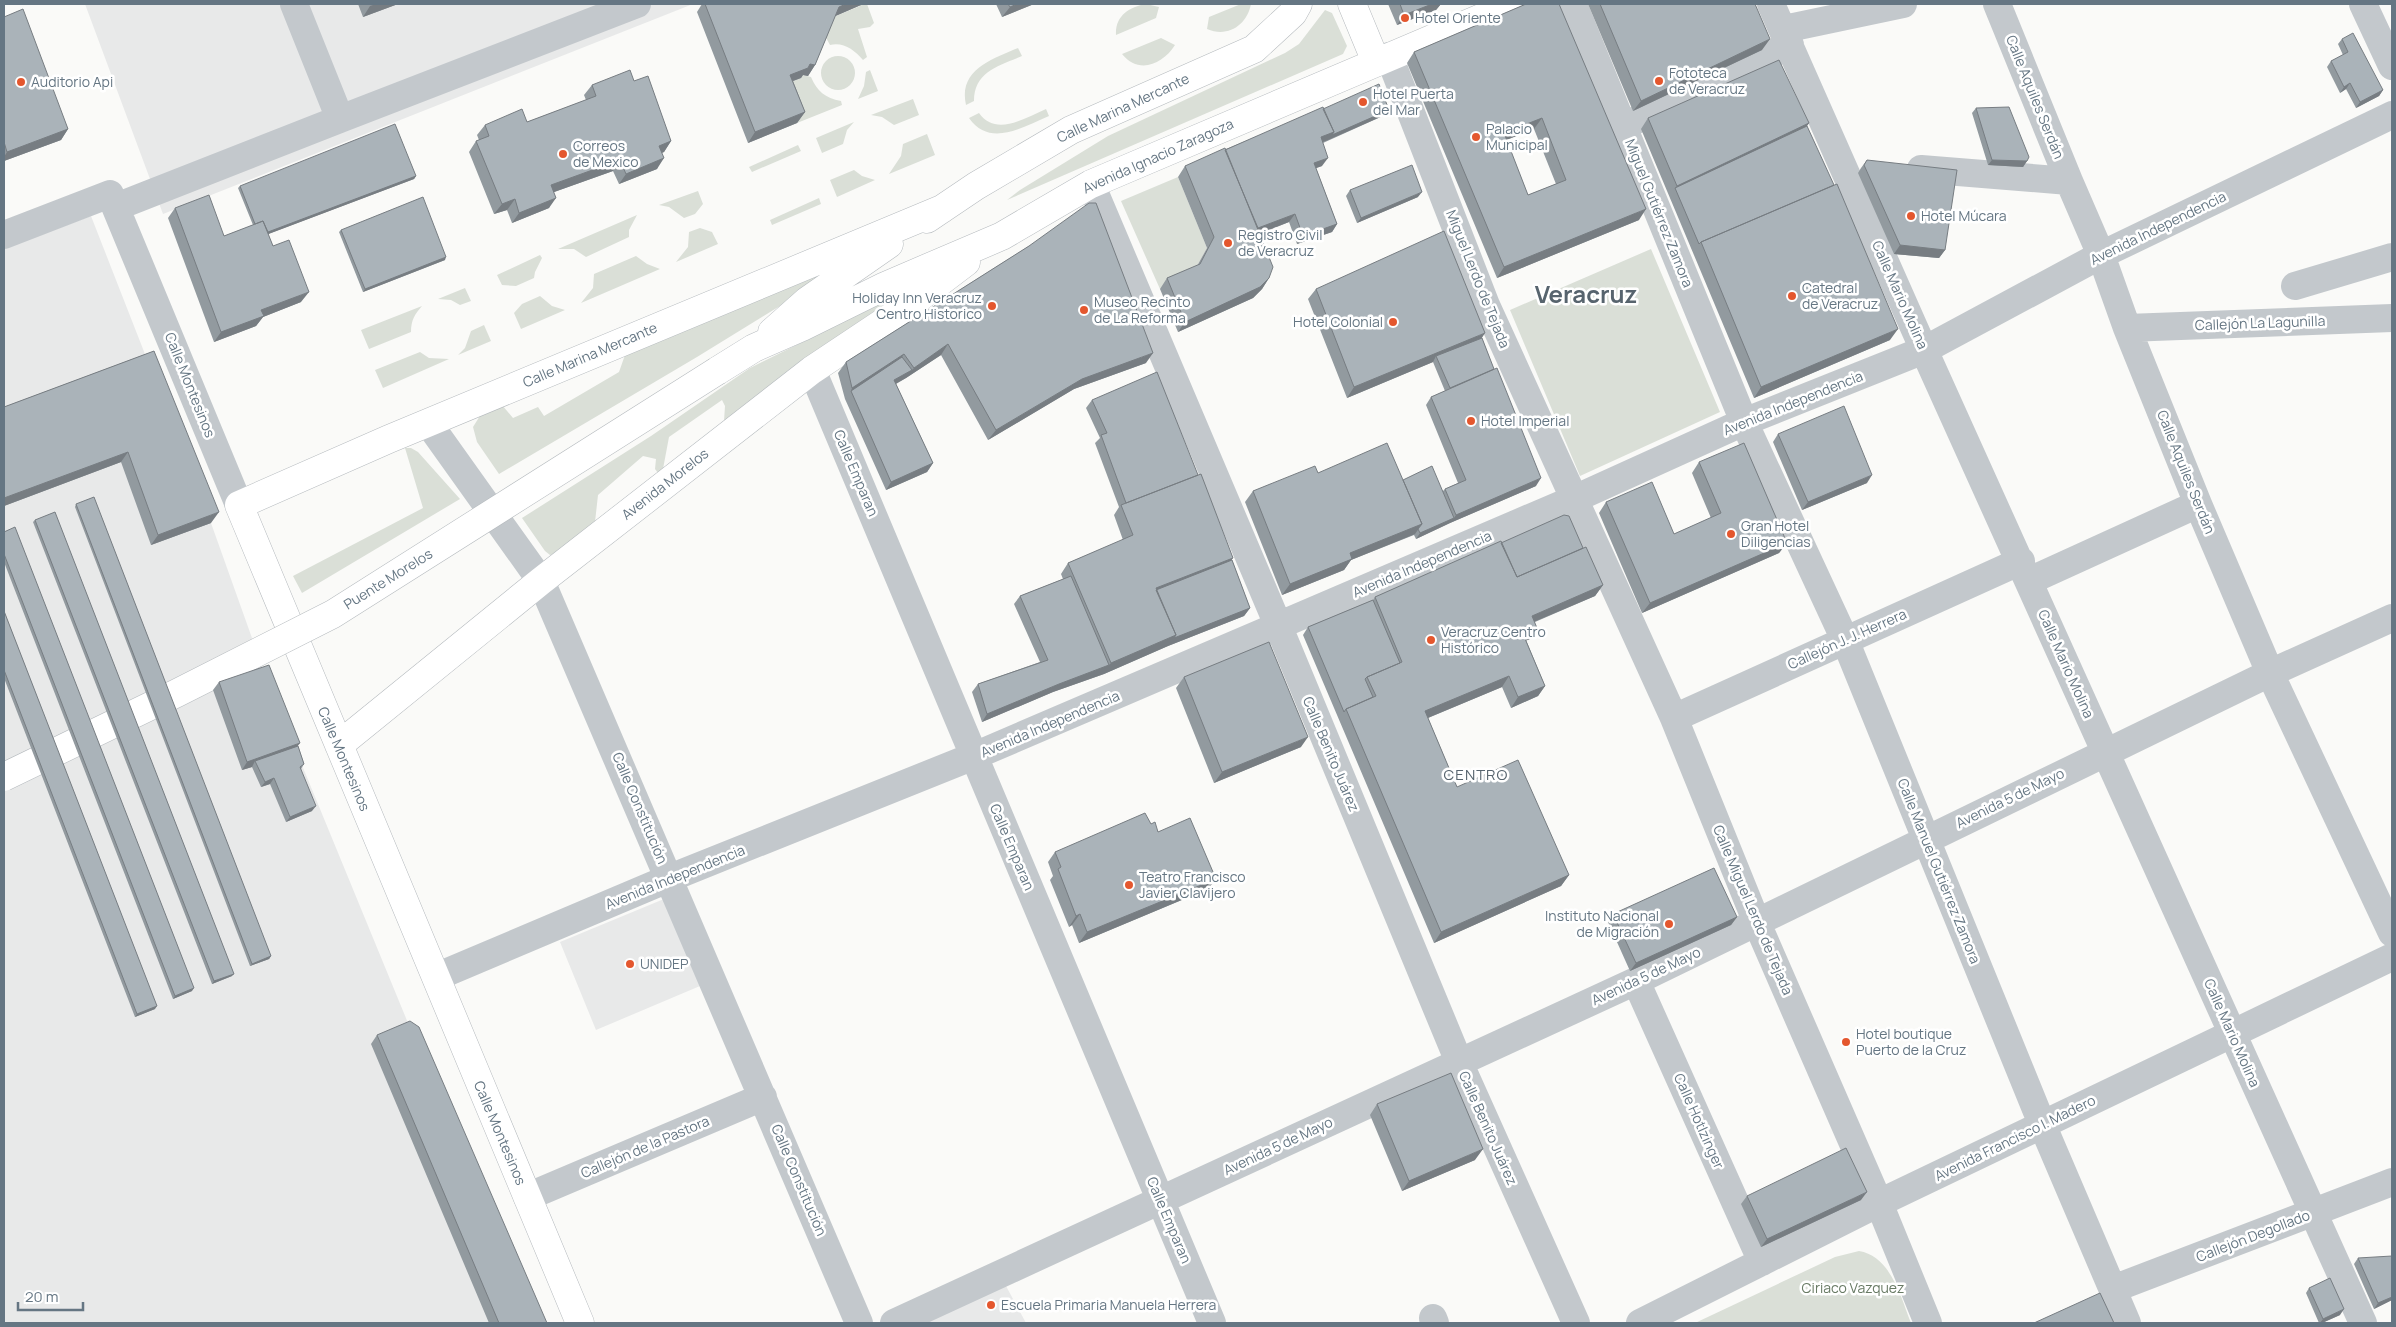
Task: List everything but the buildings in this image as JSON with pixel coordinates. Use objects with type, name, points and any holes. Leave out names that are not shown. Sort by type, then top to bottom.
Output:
[{"type":"main road","name":"Calle Marina Mercante","points":[[754,348],[807,300],[942,209],[1071,130],[1254,49],[1293,13],[1298,4]]},
{"type":"main road","points":[[1352,4],[1382,59]]},
{"type":"main road","name":"Avenida Ignacio Zaragoza","points":[[754,348],[802,327],[885,286],[1002,236],[1091,184],[1514,4]]},
{"type":"main road","name":"Calle Marina Mercante","points":[[239,505],[389,439],[712,303],[942,209]]},
{"type":"main road","name":"Avenida Morelos","points":[[339,745],[541,580],[812,370],[908,306],[1002,236]]},
{"type":"main road","name":"Puente Morelos","points":[[4,777],[177,693],[333,614],[754,348]]},
{"type":"main road","name":"Calle Montesinos","points":[[239,505],[580,1323]]},
{"type":"street","points":[[294,4],[340,119]]},
{"type":"street","points":[[4,235],[113,201],[340,119],[637,4]]},
{"type":"street","name":"Miguel Gutiérrez Zamora","points":[[1573,4],[1744,422]]},
{"type":"street","name":"Calle Mario Molina","points":[[1772,4],[1924,350],[2363,1323]]},
{"type":"street","points":[[1624,126],[1787,37],[1872,7],[1903,4]]},
{"type":"street","name":"Calle Aquiles Serdán","points":[[1997,4],[2068,181],[2101,254],[2128,328],[2198,504],[2270,673],[2392,933]]},
{"type":"street","points":[[2363,4],[2392,66]]},
{"type":"street","name":"Miguel Lerdo de Tejada","points":[[1382,59],[1486,305],[1574,499]]},
{"type":"street","name":"Avenida Independencia","points":[[436,977],[670,878],[974,756],[1574,499],[1744,422],[1924,350],[2101,254],[2392,115]]},
{"type":"street","points":[[1842,162],[2068,181]]},
{"type":"street","name":"Calle Benito Juárez","points":[[1091,184],[1278,625],[1459,1062],[1576,1323]]},
{"type":"street","name":"Calle Montesinos","points":[[113,201],[239,505]]},
{"type":"street","points":[[2295,286],[2392,258]]},
{"type":"street","name":"Callejón La Lagunilla","points":[[2128,328],[2392,318]]},
{"type":"street","name":"Calle Emparan","points":[[812,370],[1212,1323]]},
{"type":"street","name":"Calle Manuel Gutiérrez Zamora","points":[[1744,422],[1845,640],[2042,1124],[2127,1323]]},
{"type":"street","name":"Calle Constitución","points":[[428,424],[541,580],[859,1323]]},
{"type":"street","name":"Calle Miguel Lerdo de Tejada","points":[[1574,499],[1674,718],[1757,923],[1880,1203],[1928,1323]]},
{"type":"street","name":"Callejón J. J. Herrera","points":[[1674,718],[1845,640],[2198,504]]},
{"type":"street","name":"Avenida 5 de Mayo","points":[[894,1323],[1636,981],[2270,673],[2392,618]]},
{"type":"street","name":"Avenida Francisco I. Madero","points":[[1640,1323],[2042,1124],[2392,957]]},
{"type":"street","name":"Calle Hotlzinger","points":[[1636,981],[1762,1262]]},
{"type":"street","name":"Callejón de la Pastora","points":[[527,1197],[763,1097]]},
{"type":"street","name":"Callejón Degollado","points":[[2113,1289],[2392,1182]]},
{"type":"shaded area","points":[[85,4],[693,4],[163,214]]},
{"type":"shaded area","points":[[91,216],[211,523],[267,680],[461,1152],[537,1323],[4,1323],[4,249]]},
{"type":"shaded area","name":"UNIDEP","points":[[664,899],[700,986],[596,1030],[560,942]]},
{"type":"shaded area","name":"Escuela Primaria Manuela Herrera","points":[[1006,1286],[1026,1323],[925,1323]]},
{"type":"green space","points":[[860,4],[867,4],[874,23],[870,27],[858,29],[867,57],[863,60],[844,46],[830,45],[824,34],[831,18],[860,6]]},
{"type":"green space","points":[[1146,4],[1159,7],[1156,18],[1116,35],[1116,28],[1124,14],[1134,7]]},
{"type":"green space","points":[[1241,4],[1251,4],[1241,24],[1229,31],[1222,32],[1207,29],[1209,17]]},
{"type":"green space","points":[[1325,10],[1332,13],[1347,46],[1343,54],[1007,200],[1108,136],[1285,53],[1299,44]]},
{"type":"green space","points":[[1161,38],[1175,45],[1170,52],[1157,62],[1143,65],[1136,64],[1122,54]]},
{"type":"green space","points":[[1018,48],[1022,56],[989,71],[978,83],[974,101],[966,105],[965,93],[967,83],[972,74],[988,62]]},
{"type":"green space","points":[[838,56],[850,61],[855,73],[850,85],[838,90],[826,85],[821,73],[826,61]]},
{"type":"green space","points":[[870,70],[878,91],[858,99],[864,86],[866,72]]},
{"type":"green space","points":[[803,75],[811,77],[822,93],[830,98],[841,101],[842,105],[797,123],[782,85],[801,78]]},
{"type":"green space","points":[[913,99],[919,115],[894,125],[882,117],[871,115]]},
{"type":"green space","points":[[1046,109],[1049,116],[1007,132],[987,132],[977,127],[969,118],[979,113],[986,120],[1002,125],[1020,121]]},
{"type":"green space","points":[[854,122],[847,130],[843,144],[822,153],[816,138]]},
{"type":"green space","points":[[927,134],[935,155],[889,174],[901,156],[903,144]]},
{"type":"green space","points":[[798,145],[801,151],[752,172],[749,167]]},
{"type":"green space","points":[[854,170],[862,176],[875,180],[837,197],[830,180]]},
{"type":"green space","points":[[1178,177],[1207,248],[1192,275],[1160,289],[1121,201]]},
{"type":"green space","points":[[698,191],[703,204],[695,214],[684,218],[669,207],[659,205]]},
{"type":"green space","points":[[819,198],[821,204],[772,225],[770,220]]},
{"type":"green space","points":[[637,215],[629,230],[629,237],[586,257],[574,249],[558,249]]},
{"type":"green space","points":[[700,228],[712,232],[718,244],[676,262],[688,247],[689,232]]},
{"type":"green space","points":[[1651,249],[1720,412],[1580,476],[1510,310]]},
{"type":"green space","points":[[540,255],[542,258],[534,278],[516,286],[502,285],[497,275]]},
{"type":"green space","points":[[636,256],[647,264],[660,269],[581,303],[593,288],[594,274]]},
{"type":"green space","points":[[853,261],[697,357],[499,474],[477,442],[473,427],[483,411],[502,405],[513,418],[538,407],[544,416],[619,372],[625,355]]},
{"type":"green space","points":[[465,288],[471,301],[460,305],[451,300],[438,299]]},
{"type":"green space","points":[[540,296],[552,306],[565,310],[521,329],[514,313],[522,304]]},
{"type":"green space","points":[[890,299],[892,300],[892,307],[783,375],[724,421],[725,406],[722,400],[669,437],[663,469],[658,473],[655,469],[656,459],[643,456],[598,495],[595,522],[555,554],[550,555],[545,551],[522,518],[651,436],[750,368]]},
{"type":"green space","points":[[422,306],[414,318],[411,332],[369,349],[361,330]]},
{"type":"green space","points":[[484,325],[491,341],[458,355],[465,348],[471,331]]},
{"type":"green space","points":[[420,352],[429,358],[449,359],[383,388],[375,370]]},
{"type":"green space","points":[[405,448],[411,448],[418,452],[460,499],[302,593],[293,576],[423,508]]},
{"type":"green space","name":"Ciriaco Vazquez","points":[[1859,1251],[1870,1255],[1887,1269],[1899,1291],[1911,1323],[1695,1323],[1835,1257]]},
{"type":"place","name":"Hotel Oriente","points":[[1405,18]]},
{"type":"place","name":"Fototeca de Veracruz","points":[[1659,81]]},
{"type":"place","name":"Auditorio Api","points":[[21,82]]},
{"type":"place","name":"Hotel Puerta del Mar","points":[[1363,102]]},
{"type":"place","name":"Palacio Municipal","points":[[1476,137]]},
{"type":"place","name":"Correos de Mexico","points":[[563,154]]},
{"type":"place","name":"Hotel Múcara","points":[[1911,216]]},
{"type":"place","name":"Registro Civil de Veracruz","points":[[1228,243]]},
{"type":"place","name":"Catedral de Veracruz","points":[[1792,296]]},
{"type":"place","name":"Holiday Inn Veracruz Centro Historico","points":[[992,306]]},
{"type":"place","name":"Museo Recinto de La Reforma","points":[[1084,310]]},
{"type":"place","name":"Hotel Colonial","points":[[1393,322]]},
{"type":"place","name":"Hotel Imperial","points":[[1471,421]]},
{"type":"place","name":"Gran Hotel Diligencias","points":[[1731,534]]},
{"type":"place","name":"Veracruz Centro Histórico","points":[[1431,640]]},
{"type":"place","name":"Teatro Francisco Javier Clavijero","points":[[1129,885]]},
{"type":"place","name":"Instituto Nacional de Migración","points":[[1669,924]]},
{"type":"place","name":"UNIDEP","points":[[630,964]]},
{"type":"place","name":"Hotel boutique Puerto de la Cruz","points":[[1846,1042]]},
{"type":"place","name":"Escuela Primaria Manuela Herrera","points":[[991,1305]]},
{"type":"district","name":"Veracruz","points":[[1586,295]]},
{"type":"district","name":"CENTRO","points":[[1476,775]]}]
